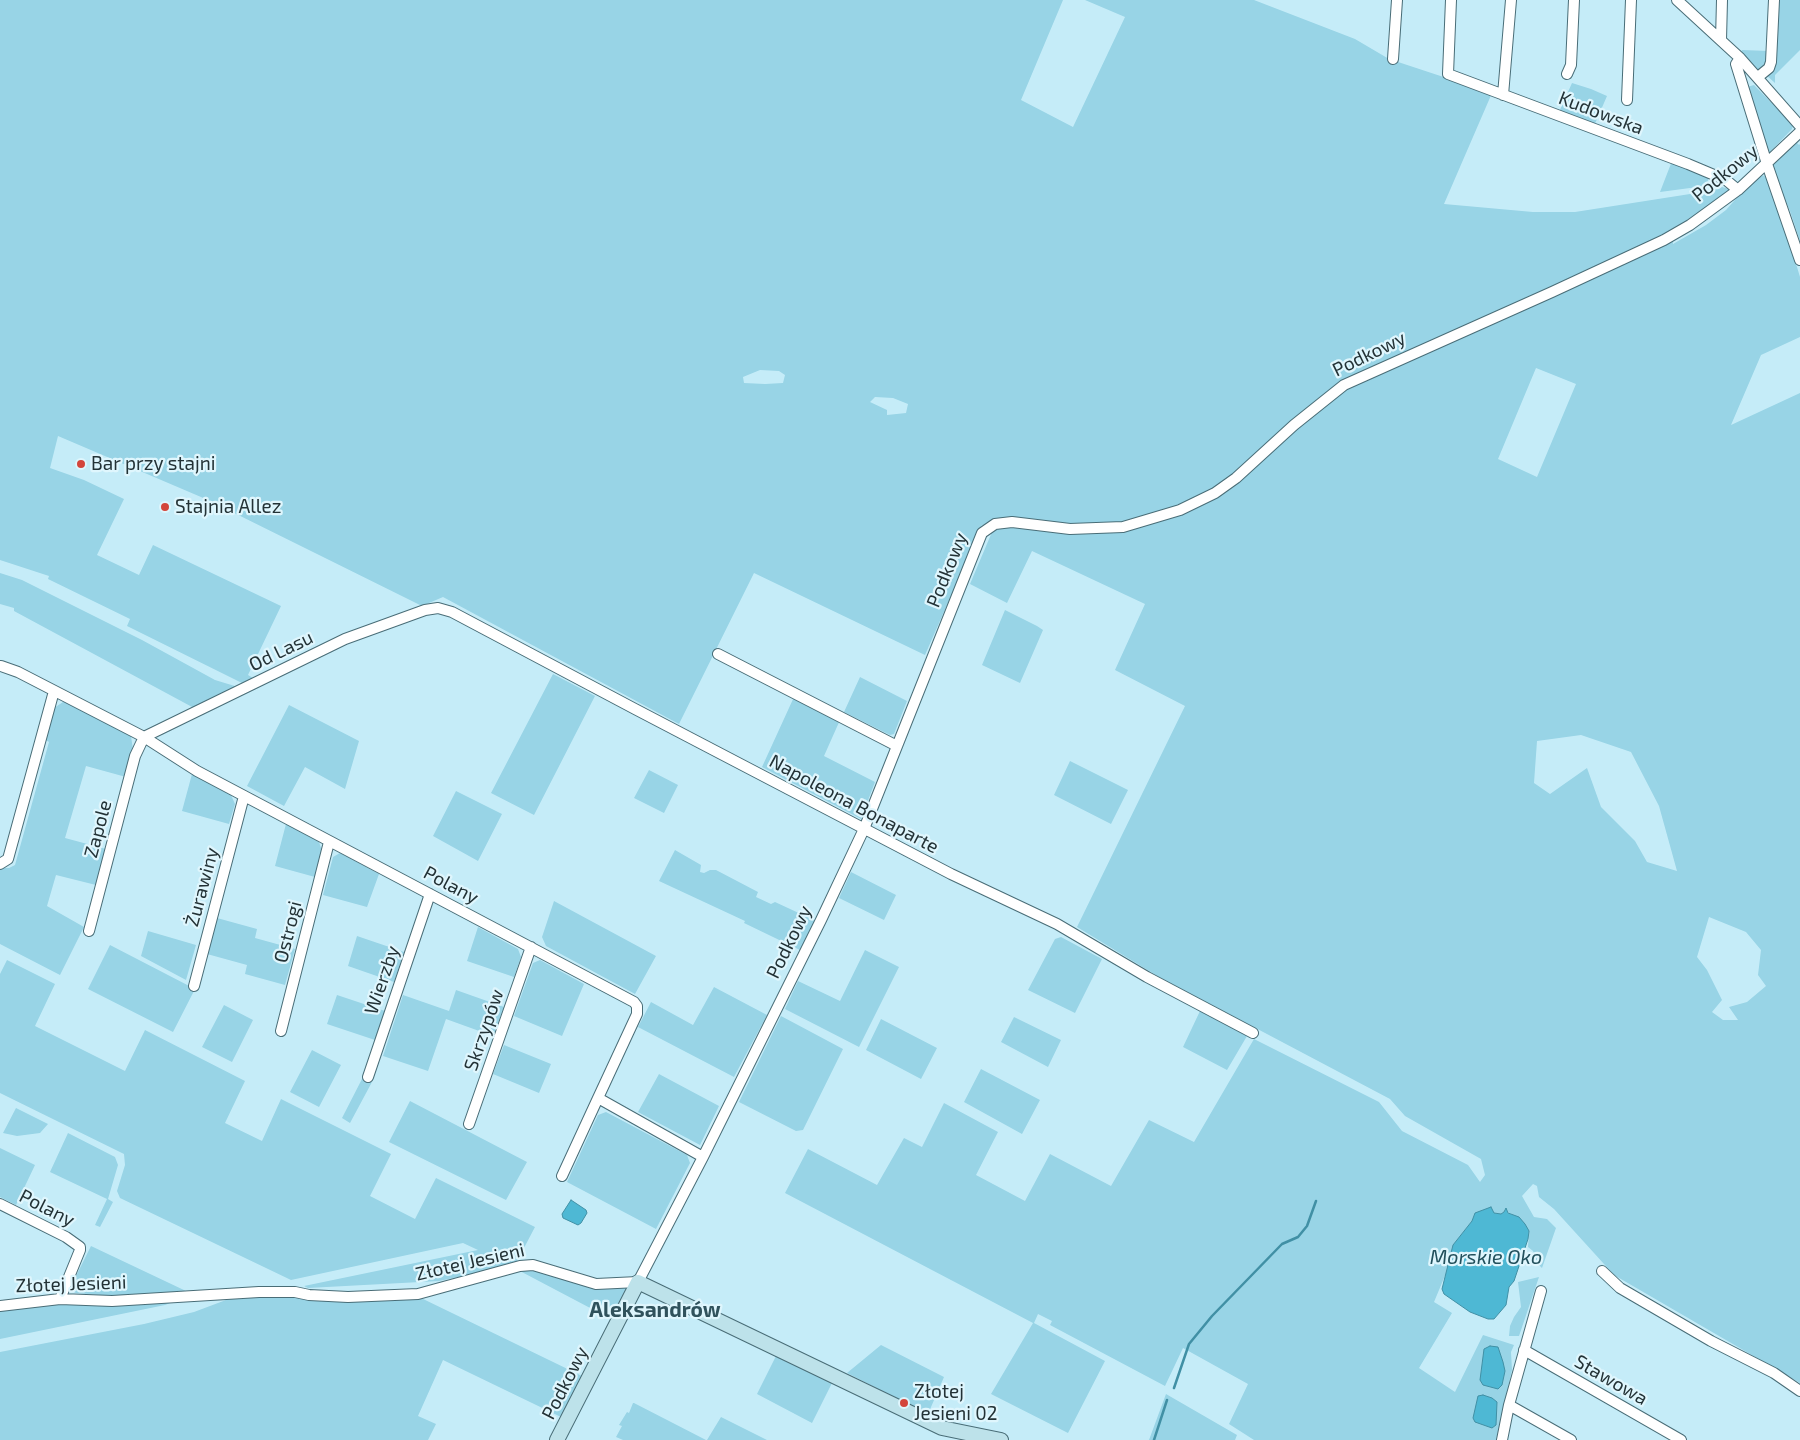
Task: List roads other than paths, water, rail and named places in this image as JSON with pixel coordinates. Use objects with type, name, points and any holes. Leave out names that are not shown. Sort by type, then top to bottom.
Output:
[{"type":"street","points":[[1393,59],[1397,0]]},
{"type":"street","name":"Kudowska","points":[[1451,0],[1448,74],[1688,164],[1726,180],[1738,190]]},
{"type":"street","points":[[1503,95],[1510,0]]},
{"type":"street","points":[[1567,74],[1572,65],[1574,0]]},
{"type":"street","points":[[1627,100],[1631,0]]},
{"type":"street","points":[[1678,0],[1740,58],[1800,126]]},
{"type":"street","points":[[1721,40],[1722,0]]},
{"type":"street","points":[[1758,77],[1768,68],[1771,62],[1774,0]]},
{"type":"street","points":[[1740,58],[1736,64],[1767,164],[1800,260]]},
{"type":"street","name":"Podkowy","points":[[557,1440],[703,1158],[822,920],[864,829],[982,532],[995,524],[1012,522],[1070,529],[1123,527],[1180,510],[1215,493],[1236,478],[1294,425],[1344,384],[1664,240],[1690,225],[1738,190],[1800,132]]},
{"type":"street","name":"Od Lasu","points":[[144,737],[345,639],[425,610],[438,608]]},
{"type":"street","name":"Napoleona Bonaparte","points":[[438,608],[452,612],[950,874],[1057,924],[1147,977],[1253,1033]]},
{"type":"street","points":[[718,654],[896,746]]},
{"type":"street","name":"Polany","points":[[1,666],[18,672],[144,737],[197,771],[634,1002],[637,1006],[637,1014],[598,1098]]},
{"type":"street","points":[[0,864],[8,859],[54,691]]},
{"type":"street","name":"Zapole","points":[[89,931],[135,756],[144,737]]},
{"type":"street","name":"Żurawiny","points":[[194,986],[244,796]]},
{"type":"street","name":"Ostrogi","points":[[280,1031],[329,842]]},
{"type":"street","name":"Wierzby","points":[[368,1077],[430,894]]},
{"type":"street","name":"Skrzypów","points":[[469,1124],[531,947]]},
{"type":"street","points":[[562,1176],[598,1098],[703,1158]]},
{"type":"street","name":"Polany","points":[[0,1204],[66,1237],[80,1247],[60,1299]]},
{"type":"street","name":"Złotej Jesieni","points":[[0,1306],[60,1299],[112,1301],[259,1292],[295,1292],[309,1295],[348,1297],[418,1294],[520,1266],[532,1265],[596,1284],[638,1282],[942,1428],[1001,1440]]},
{"type":"street","points":[[1602,1271],[1620,1288],[1711,1340],[1774,1373],[1800,1391]]},
{"type":"street","points":[[1502,1440],[1509,1405],[1541,1291]]},
{"type":"street","name":"Stawowa","points":[[1524,1350],[1681,1440]]},
{"type":"street","points":[[1509,1405],[1571,1440]]},
{"type":"water","points":[[571,1200],[586,1210],[587,1213],[578,1225],[563,1218],[562,1214]]},
{"type":"water","name":"Morskie Oko","points":[[1491,1207],[1494,1213],[1501,1214],[1506,1208],[1508,1213],[1519,1217],[1529,1231],[1514,1281],[1509,1287],[1506,1305],[1494,1319],[1488,1319],[1470,1312],[1444,1294],[1442,1289],[1453,1245],[1472,1221],[1475,1213]]},
{"type":"water","points":[[1490,1346],[1498,1347],[1505,1371],[1502,1385],[1498,1389],[1483,1385],[1480,1380],[1484,1349]]},
{"type":"water","points":[[1483,1395],[1497,1402],[1496,1425],[1492,1428],[1475,1422],[1473,1418],[1478,1396]]},
{"type":"waterway","points":[[1174,1388],[1189,1344],[1212,1316],[1282,1244],[1298,1237],[1307,1226],[1316,1201]]},
{"type":"waterway","points":[[1154,1440],[1167,1400]]},
{"type":"place","name":"Bar przy stajni","points":[[81,464]]},
{"type":"place","name":"Stajnia Allez","points":[[165,507]]},
{"type":"place","name":"Złotej Jesieni 02","points":[[904,1403]]},
{"type":"district","name":"Aleksandrów","points":[[655,1310]]}]
